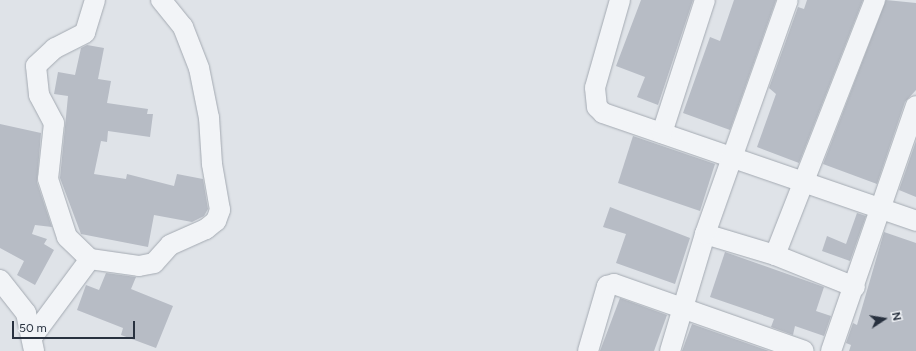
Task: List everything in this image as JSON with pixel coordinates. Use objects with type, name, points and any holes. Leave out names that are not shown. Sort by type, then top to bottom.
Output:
[{"type":"street","points":[[95,0],[88,30],[45,56],[36,66],[34,75],[39,95],[54,123],[48,179],[62,228],[90,259],[146,266],[158,260],[170,245],[197,234],[219,217],[209,118],[199,68],[183,27],[161,0]]},
{"type":"street","points":[[620,0],[595,88],[597,107],[603,113],[882,210],[916,220]]},
{"type":"street","points":[[662,134],[705,0]]},
{"type":"street","points":[[670,351],[705,234],[734,159],[788,0]]},
{"type":"street","points":[[775,255],[806,183],[875,0]]},
{"type":"street","points":[[831,351],[882,210],[916,106]]},
{"type":"street","points":[[705,234],[775,255],[855,287]]},
{"type":"street","points":[[33,343],[90,259]]},
{"type":"street","points":[[0,280],[20,303],[33,343]]},
{"type":"street","points":[[588,351],[609,284],[683,308],[753,342],[804,351]]},
{"type":"building","points":[[641,0],[693,0],[658,105],[637,97],[645,77],[616,66]]},
{"type":"building","points":[[734,0],[776,0],[730,130],[683,113],[710,37],[720,41]]},
{"type":"building","points":[[807,0],[863,0],[799,163],[757,147],[776,94],[769,88],[798,7],[804,9]]},
{"type":"building","points":[[886,0],[916,3],[916,90],[905,102],[877,184],[823,164]]},
{"type":"building","points":[[87,45],[104,48],[98,79],[111,81],[107,103],[148,109],[147,114],[153,114],[150,137],[108,131],[107,142],[101,141],[94,174],[126,179],[127,174],[174,186],[177,174],[203,179],[208,209],[204,216],[192,222],[154,215],[148,247],[81,234],[60,178],[68,96],[54,94],[58,72],[75,75],[81,48]]},
{"type":"building","points":[[0,124],[41,133],[37,182],[52,227],[35,225],[32,234],[47,239],[44,244],[54,250],[35,285],[17,275],[24,261],[0,248]]},
{"type":"building","points":[[633,136],[715,164],[700,211],[618,183]]},
{"type":"building","points":[[916,141],[916,197],[899,190]]},
{"type":"building","points":[[610,207],[690,238],[675,284],[616,263],[626,234],[603,227]]},
{"type":"building","points":[[857,213],[866,216],[850,261],[822,251],[827,236],[846,244]]},
{"type":"building","points":[[884,232],[916,243],[916,351],[849,351],[851,345],[846,343],[853,323],[857,325]]},
{"type":"building","points":[[725,252],[824,287],[816,311],[831,316],[824,336],[795,326],[793,335],[771,327],[774,319],[710,297]]},
{"type":"building","points":[[106,273],[136,277],[131,289],[173,306],[156,348],[121,335],[123,328],[77,310],[86,285],[99,290]]},
{"type":"building","points":[[620,298],[667,315],[654,351],[600,351]]},
{"type":"building","points":[[692,324],[769,351],[682,351]]}]
